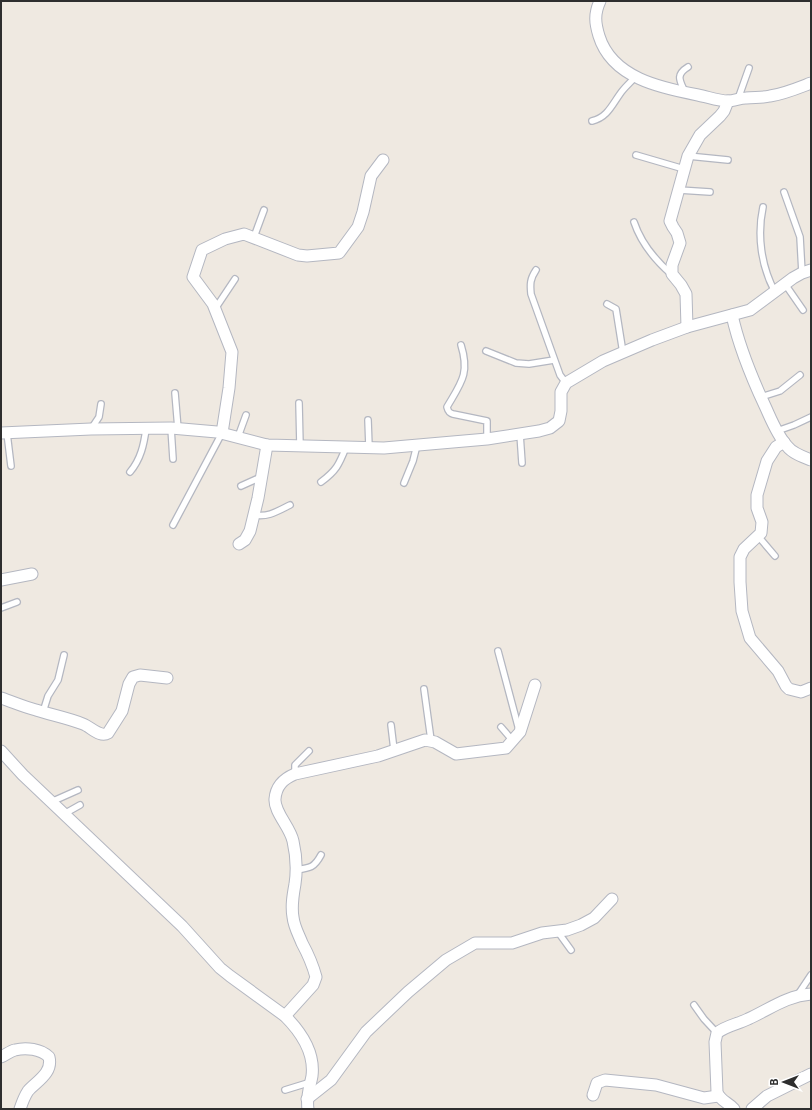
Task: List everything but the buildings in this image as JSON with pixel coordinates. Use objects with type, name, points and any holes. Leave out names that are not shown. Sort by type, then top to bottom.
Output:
[{"type":"street","points":[[600,1],[595,13],[595,22],[601,41],[607,52],[625,70],[660,87],[733,100],[772,96],[811,84]]},
{"type":"street","points":[[687,327],[686,294],[672,274],[672,265],[680,243],[678,233],[670,221],[688,156],[698,138],[720,116],[733,100]]},
{"type":"street","points":[[222,433],[229,388],[232,352],[210,299],[193,276],[202,250],[232,236],[244,234],[298,255],[307,256],[339,253],[358,227],[371,176],[384,160]]},
{"type":"street","points":[[4,433],[91,429],[174,429],[222,433],[267,445],[370,447],[417,445],[487,439],[540,431],[550,428],[559,421],[561,411],[561,392],[566,383],[603,361],[687,327],[750,310],[785,284],[806,272]]},
{"type":"street","points":[[732,315],[737,338],[744,358],[777,431],[787,446],[794,452],[811,460]]},
{"type":"street","points":[[784,442],[774,450],[767,461],[760,483],[756,502],[762,522],[761,533],[744,549],[740,557],[742,611],[750,638],[778,671],[789,689],[800,692],[811,688]]},
{"type":"street","points":[[239,544],[248,537],[262,477],[267,445]]},
{"type":"street","points":[[1,580],[32,574]]},
{"type":"street","points":[[1,698],[85,725],[95,731],[105,734],[108,733],[122,711],[129,684],[133,677],[140,675],[167,678]]},
{"type":"street","points":[[292,1023],[316,977],[293,921],[292,895],[295,883],[295,870],[293,841],[290,832],[278,812],[275,801],[282,781],[295,774],[378,756],[425,740],[431,740],[451,752],[462,754],[506,748],[516,736],[535,685]]},
{"type":"street","points":[[1,751],[23,775],[182,926],[220,968],[292,1023],[309,1050],[312,1061],[311,1082],[307,1104]]},
{"type":"street","points":[[307,1104],[331,1080],[366,1032],[408,992],[446,960],[469,946],[479,942],[512,943],[542,933],[558,932],[581,925],[594,918],[612,899]]},
{"type":"street","points":[[734,1109],[718,1096],[716,1087],[715,1042],[717,1033],[747,1020],[785,1000],[811,994]]},
{"type":"street","points":[[1,1057],[12,1051],[32,1049],[42,1052],[49,1057],[47,1072],[28,1091],[20,1109]]},
{"type":"street","points":[[752,1109],[767,1096],[811,1074]]},
{"type":"street","points":[[593,1096],[597,1083],[605,1080],[656,1084],[704,1098],[718,1096]]},
{"type":"lane","points":[[685,92],[680,80],[680,75],[682,71],[688,68]]},
{"type":"lane","points":[[733,100],[749,68]]},
{"type":"lane","points":[[592,121],[598,120],[610,110],[622,91],[636,76]]},
{"type":"lane","points":[[636,154],[684,169]]},
{"type":"lane","points":[[688,156],[728,160]]},
{"type":"lane","points":[[679,190],[710,192]]},
{"type":"lane","points":[[784,192],[800,237],[806,272]]},
{"type":"lane","points":[[763,207],[760,221],[760,237],[763,261],[775,292]]},
{"type":"lane","points":[[254,237],[264,210]]},
{"type":"lane","points":[[634,222],[639,236],[651,252],[672,274]]},
{"type":"lane","points":[[536,270],[532,276],[530,284],[531,294],[554,360],[560,375],[566,383]]},
{"type":"lane","points":[[215,309],[235,279]]},
{"type":"lane","points":[[785,284],[803,310]]},
{"type":"lane","points":[[607,304],[616,309],[623,353]]},
{"type":"lane","points":[[461,345],[465,362],[464,376],[447,407],[448,411],[453,414],[487,421],[487,439]]},
{"type":"lane","points":[[486,351],[516,363],[529,364],[554,360]]},
{"type":"lane","points":[[761,398],[780,391],[800,375]]},
{"type":"lane","points":[[173,459],[175,393]]},
{"type":"lane","points":[[299,403],[300,446]]},
{"type":"lane","points":[[91,429],[99,417],[101,404]]},
{"type":"lane","points":[[238,437],[246,415]]},
{"type":"lane","points":[[777,431],[794,425],[811,416]]},
{"type":"lane","points":[[368,420],[370,447]]},
{"type":"lane","points":[[130,472],[136,465],[140,456],[146,429]]},
{"type":"lane","points":[[4,433],[11,466]]},
{"type":"lane","points":[[173,525],[222,433]]},
{"type":"lane","points":[[520,434],[522,463]]},
{"type":"lane","points":[[404,483],[413,461],[417,445]]},
{"type":"lane","points":[[321,482],[333,473],[341,461],[346,447]]},
{"type":"lane","points":[[241,486],[262,477]]},
{"type":"lane","points":[[254,515],[264,516],[290,506]]},
{"type":"lane","points":[[758,536],[775,556]]},
{"type":"lane","points":[[1,608],[17,602]]},
{"type":"lane","points":[[498,651],[516,736]]},
{"type":"lane","points":[[43,712],[48,696],[58,680],[64,655]]},
{"type":"lane","points":[[424,689],[431,740]]},
{"type":"lane","points":[[391,725],[394,750]]},
{"type":"lane","points":[[501,727],[516,736]]},
{"type":"lane","points":[[295,774],[295,765],[309,751]]},
{"type":"lane","points":[[51,802],[78,790]]},
{"type":"lane","points":[[64,814],[80,805]]},
{"type":"lane","points":[[295,870],[305,869],[316,864],[321,854]]},
{"type":"lane","points":[[558,932],[571,950]]},
{"type":"lane","points":[[797,996],[811,975]]},
{"type":"lane","points":[[694,1005],[717,1033]]},
{"type":"lane","points":[[285,1090],[311,1082]]}]
